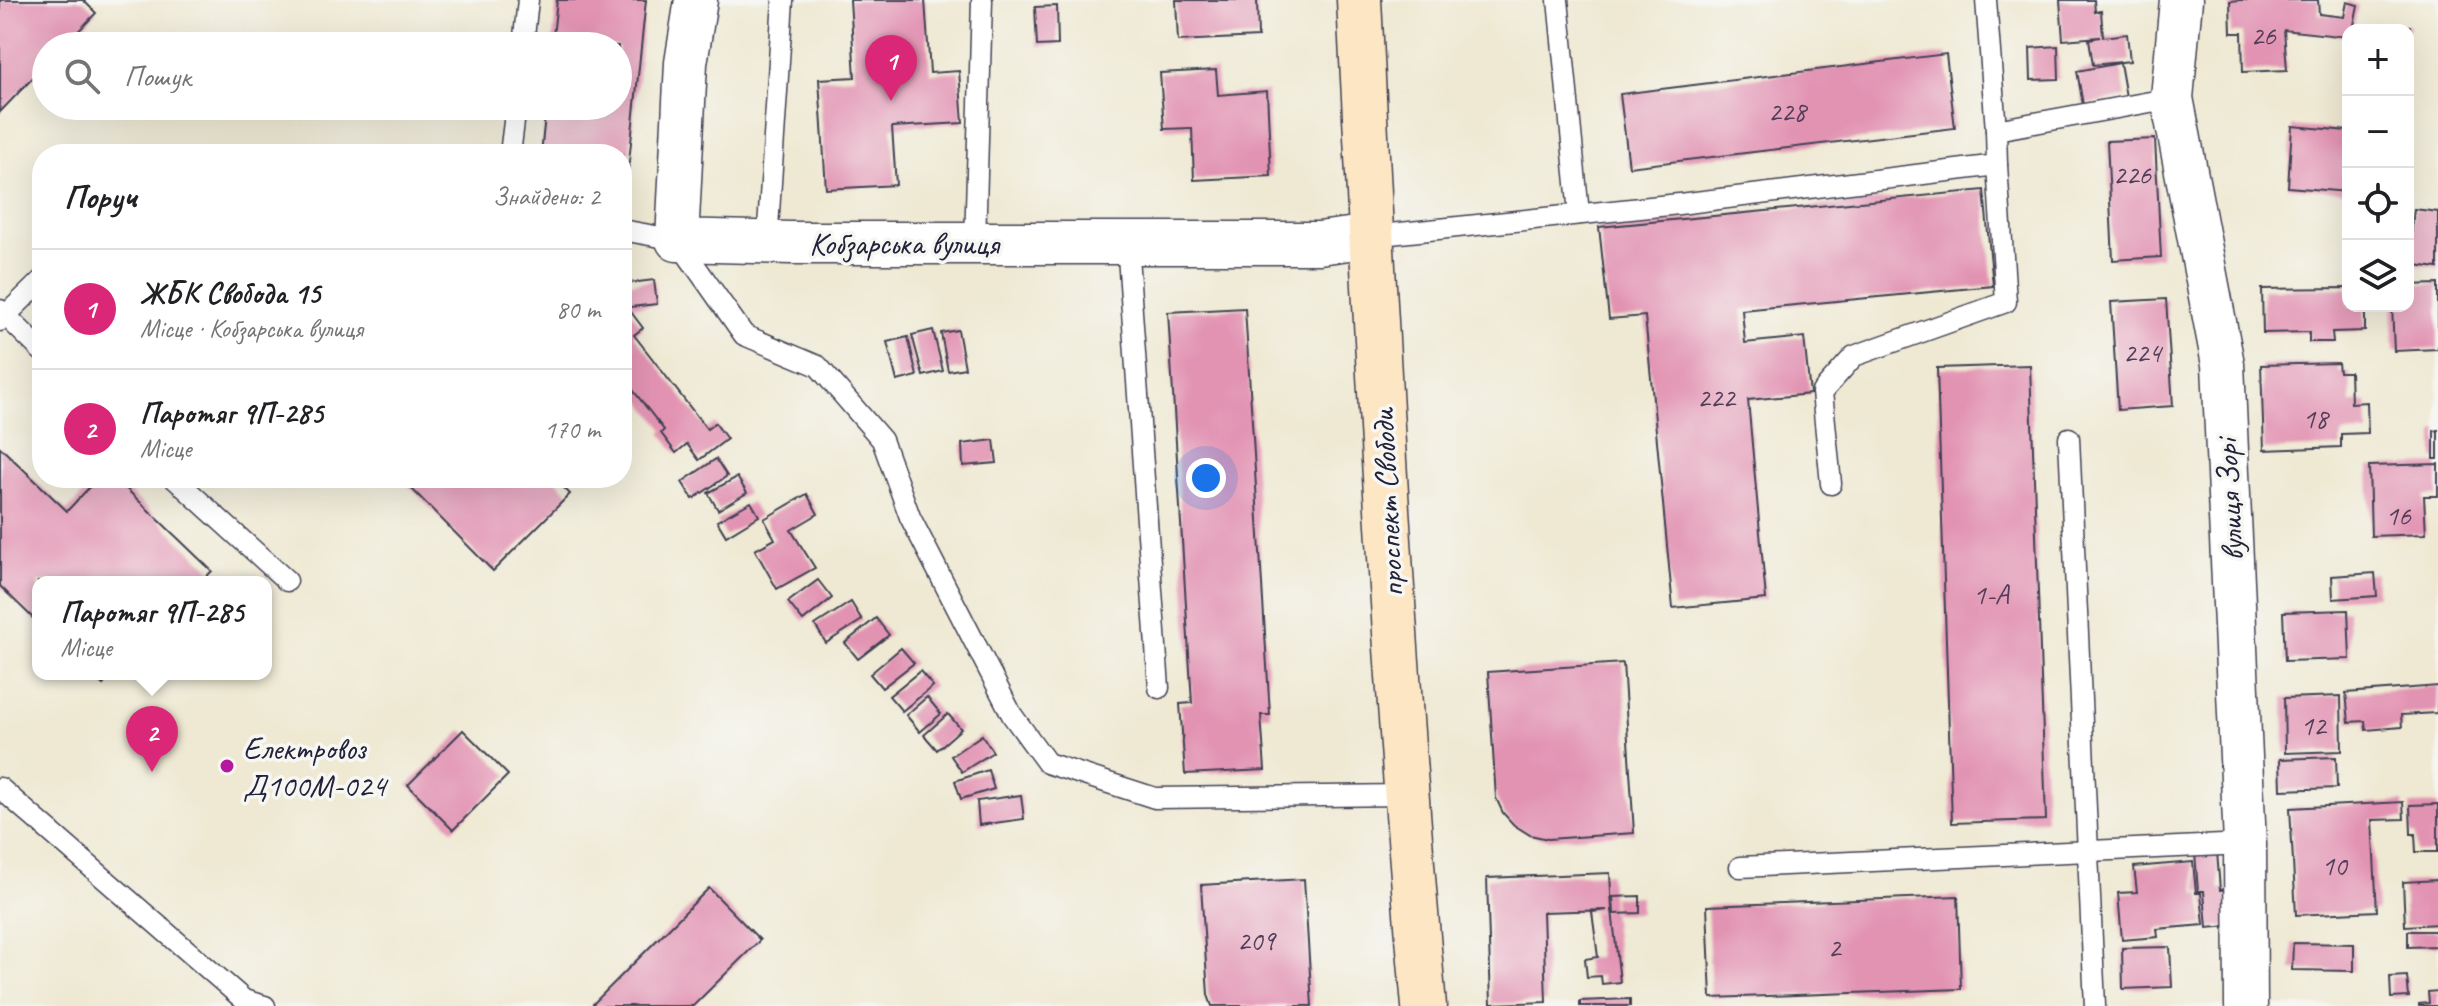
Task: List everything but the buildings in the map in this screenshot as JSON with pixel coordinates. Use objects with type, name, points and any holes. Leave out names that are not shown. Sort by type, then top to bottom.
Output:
[{"type":"main road","name":"проспект Свободи","points":[[1359,0],[1405,795],[1424,1006]]},
{"type":"street","points":[[677,240],[686,63],[696,0]]},
{"type":"street","name":"вулиця Зорі","points":[[2181,0],[2172,98],[2223,364],[2245,844],[2246,1006]]},
{"type":"street","name":"Кобзарська вулиця","points":[[677,240],[767,243],[1319,243],[1371,236]]},
{"type":"lane","points":[[525,32],[528,0]]},
{"type":"lane","points":[[767,243],[783,0]]},
{"type":"lane","points":[[975,243],[982,0]]},
{"type":"lane","points":[[1558,0],[1579,214]]},
{"type":"lane","points":[[1831,484],[1822,392],[1854,356],[2006,302],[1986,0]]},
{"type":"lane","points":[[1996,130],[2172,98]]},
{"type":"lane","points":[[511,144],[514,120]]},
{"type":"lane","points":[[1371,236],[1679,204],[1997,165]]},
{"type":"lane","points":[[632,232],[677,240],[744,335],[818,366],[882,440],[910,517],[1012,715],[1047,763],[1155,798],[1405,795]]},
{"type":"lane","points":[[1127,242],[1159,688]]},
{"type":"lane","points":[[32,289],[2,315],[32,342]]},
{"type":"lane","points":[[2069,438],[2095,1006]]},
{"type":"lane","points":[[185,488],[287,581]]},
{"type":"lane","points":[[0,788],[244,1000],[265,1006]]},
{"type":"lane","points":[[1740,867],[2245,844]]},
{"type":"place","name":"ЖБК Свобода 15","points":[[891,101]]},
{"type":"place","name":"Електровоз Д100М-024","points":[[227,766]]},
{"type":"place","name":"Паротяг 9П-285","points":[[152,772]]}]
